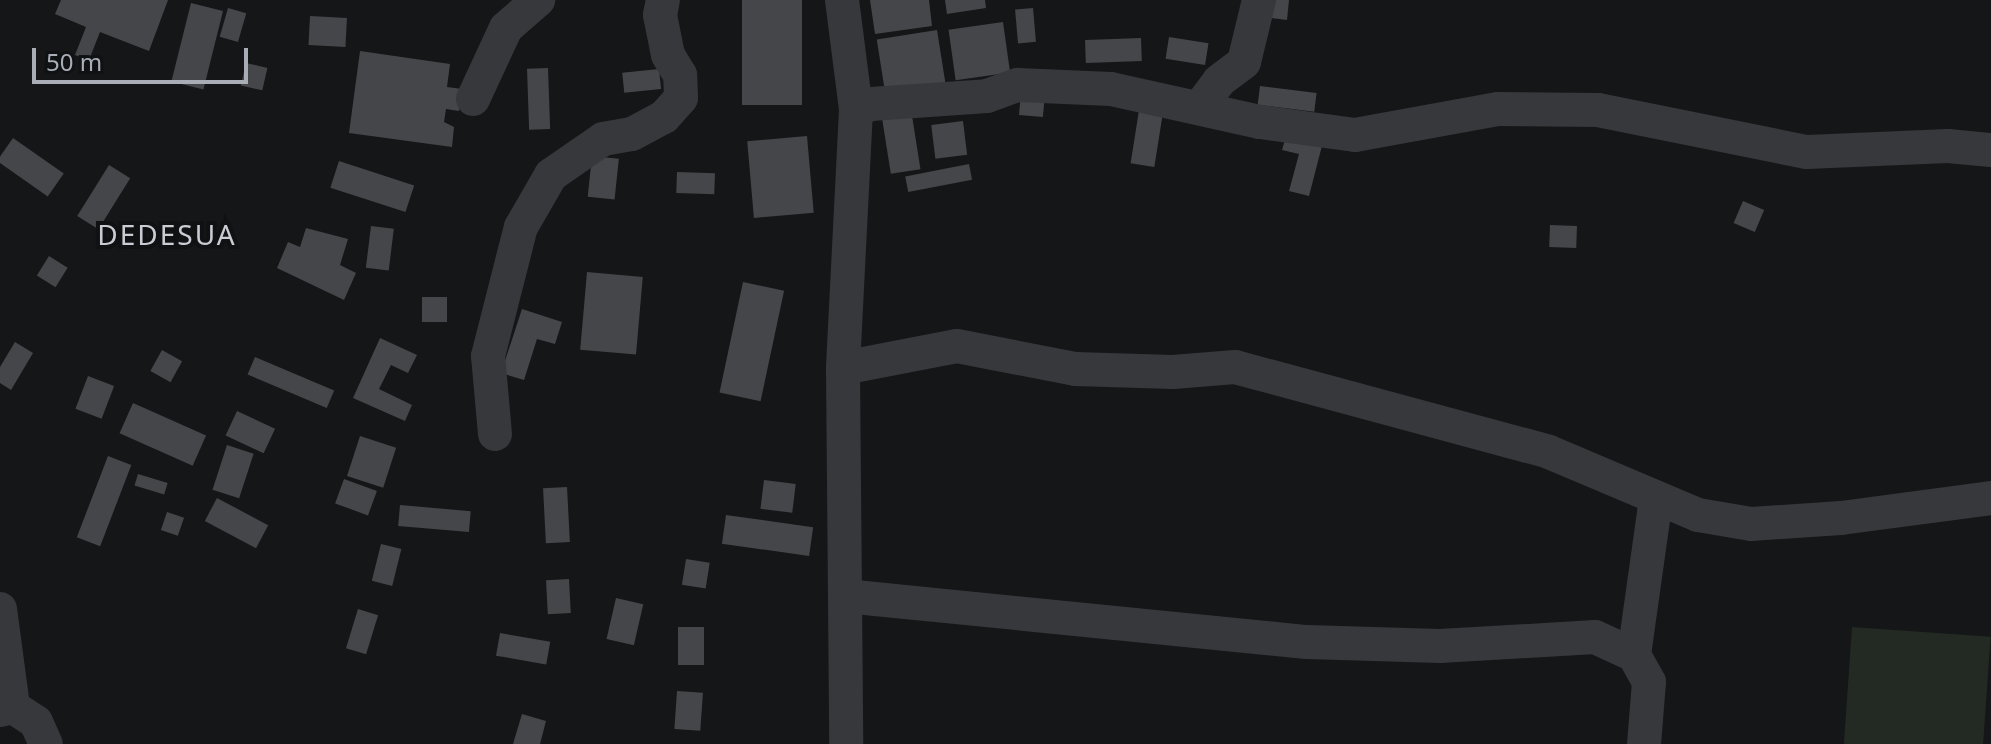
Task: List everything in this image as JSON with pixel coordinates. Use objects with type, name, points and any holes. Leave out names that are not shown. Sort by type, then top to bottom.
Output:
[{"type":"street","points":[[473,99],[506,28],[538,0]]},
{"type":"street","points":[[495,434],[488,356],[521,227],[551,175],[603,139],[632,134],[664,117],[681,98],[680,75],[668,55],[660,15],[663,0]]},
{"type":"street","points":[[842,0],[856,110],[843,368],[846,744]]},
{"type":"street","points":[[1199,108],[1219,81],[1244,62],[1259,0]]},
{"type":"street","points":[[856,110],[871,104],[987,96],[1018,85],[1111,89],[1355,135],[1498,109],[1598,110],[1807,152],[1948,146],[1991,150]]},
{"type":"street","points":[[843,368],[957,346],[1075,369],[1173,372],[1235,367],[1549,452],[1698,515],[1751,524],[1841,518],[1991,498]]},
{"type":"street","points":[[1634,655],[1656,499]]},
{"type":"street","points":[[845,596],[1307,642],[1440,646],[1595,637],[1634,655],[1649,682],[1644,744]]},
{"type":"street","points":[[0,609],[6,708],[36,722],[46,744]]},
{"type":"shaded area","points":[[1852,627],[1991,637],[1983,744],[1844,744]]},
{"type":"building","points":[[61,0],[168,0],[149,51],[100,32],[89,60],[75,55],[86,27],[55,14]]},
{"type":"building","points":[[742,0],[802,0],[802,105],[742,105]]},
{"type":"building","points":[[870,0],[929,0],[932,26],[875,34]]},
{"type":"building","points":[[945,0],[985,0],[986,8],[947,14]]},
{"type":"building","points":[[1272,0],[1289,0],[1287,20],[1271,18]]},
{"type":"building","points":[[191,3],[223,11],[203,90],[171,82]]},
{"type":"building","points":[[228,8],[246,13],[238,42],[220,37]]},
{"type":"building","points":[[1033,8],[1036,42],[1018,43],[1015,10]]},
{"type":"building","points":[[310,16],[347,18],[345,47],[308,45]]},
{"type":"building","points":[[1003,22],[1010,73],[956,80],[949,30]]},
{"type":"building","points":[[937,30],[945,83],[885,93],[877,40]]},
{"type":"building","points":[[1169,37],[1209,43],[1205,65],[1166,59]]},
{"type":"building","points":[[1141,38],[1142,61],[1086,63],[1085,40]]},
{"type":"building","points":[[360,51],[450,64],[447,87],[462,89],[459,111],[446,109],[444,122],[454,127],[452,147],[349,133]]},
{"type":"building","points":[[246,63],[267,68],[262,90],[241,85]]},
{"type":"building","points":[[548,68],[550,129],[529,130],[527,69]]},
{"type":"building","points":[[659,69],[661,89],[624,93],[622,73]]},
{"type":"building","points":[[1260,86],[1317,93],[1314,112],[1258,105]]},
{"type":"building","points":[[1021,92],[1045,94],[1043,117],[1019,115]]},
{"type":"building","points":[[910,103],[920,169],[891,174],[880,108]]},
{"type":"building","points":[[1140,104],[1164,108],[1154,167],[1131,163]]},
{"type":"building","points":[[963,121],[967,155],[935,159],[931,125]]},
{"type":"building","points":[[1288,129],[1324,138],[1309,196],[1289,191],[1299,154],[1282,150]]},
{"type":"building","points":[[807,136],[814,213],[754,218],[747,141]]},
{"type":"building","points":[[13,138],[64,174],[48,196],[0,163],[0,157]]},
{"type":"building","points":[[592,156],[619,159],[615,200],[588,197]]},
{"type":"building","points":[[339,161],[414,185],[405,212],[330,188]]},
{"type":"building","points":[[969,164],[972,180],[908,192],[905,176]]},
{"type":"building","points":[[109,165],[130,178],[98,229],[77,216]]},
{"type":"building","points":[[677,172],[715,173],[714,194],[676,193]]},
{"type":"building","points":[[1743,201],[1764,210],[1755,232],[1734,223]]},
{"type":"building","points":[[1550,225],[1577,226],[1576,248],[1549,247]]},
{"type":"building","points":[[371,226],[394,229],[389,270],[366,268]]},
{"type":"building","points":[[306,228],[348,239],[340,265],[356,273],[344,300],[277,268],[288,242],[300,247]]},
{"type":"building","points":[[49,256],[68,268],[55,287],[37,276]]},
{"type":"building","points":[[587,272],[643,277],[636,355],[580,350]]},
{"type":"building","points":[[743,282],[784,291],[761,401],[720,393]]},
{"type":"building","points":[[422,297],[447,297],[447,322],[422,322]]},
{"type":"building","points":[[522,309],[562,322],[555,344],[537,339],[524,380],[501,373]]},
{"type":"building","points":[[380,338],[417,355],[408,373],[391,365],[379,389],[412,405],[405,421],[353,398]]},
{"type":"building","points":[[15,342],[33,353],[11,390],[0,383],[0,367]]},
{"type":"building","points":[[162,350],[182,361],[170,382],[150,371]]},
{"type":"building","points":[[255,357],[334,391],[327,408],[248,374]]},
{"type":"building","points":[[88,376],[114,386],[102,419],[75,409]]},
{"type":"building","points":[[133,403],[206,436],[193,466],[120,433]]},
{"type":"building","points":[[237,411],[275,429],[264,453],[226,435]]},
{"type":"building","points":[[360,436],[396,448],[383,488],[347,476]]},
{"type":"building","points":[[227,445],[254,454],[239,498],[212,490]]},
{"type":"building","points":[[108,456],[131,465],[100,546],[77,537]]},
{"type":"building","points":[[138,474],[168,483],[164,495],[134,485]]},
{"type":"building","points":[[344,479],[377,491],[368,515],[335,503]]},
{"type":"building","points":[[764,480],[796,484],[792,513],[760,509]]},
{"type":"building","points":[[567,487],[570,542],[546,543],[543,488]]},
{"type":"building","points":[[217,498],[268,525],[256,548],[205,521]]},
{"type":"building","points":[[400,505],[471,511],[469,532],[398,526]]},
{"type":"building","points":[[167,512],[184,518],[178,536],[161,530]]},
{"type":"building","points":[[726,515],[813,527],[809,556],[722,544]]},
{"type":"building","points":[[381,544],[401,549],[392,586],[372,581]]},
{"type":"building","points":[[686,559],[710,563],[706,588],[682,585]]},
{"type":"building","points":[[569,579],[571,613],[548,614],[546,580]]},
{"type":"building","points":[[616,598],[643,604],[634,645],[607,639]]},
{"type":"building","points":[[358,609],[378,615],[366,654],[346,648]]},
{"type":"building","points":[[678,627],[704,627],[704,665],[678,665]]},
{"type":"building","points":[[500,633],[550,642],[546,665],[496,656]]},
{"type":"building","points":[[677,691],[703,693],[700,731],[674,729]]},
{"type":"building","points":[[522,714],[546,721],[540,744],[513,744]]},
{"type":"district","name":"DEDESUA","points":[[167,234]]}]
